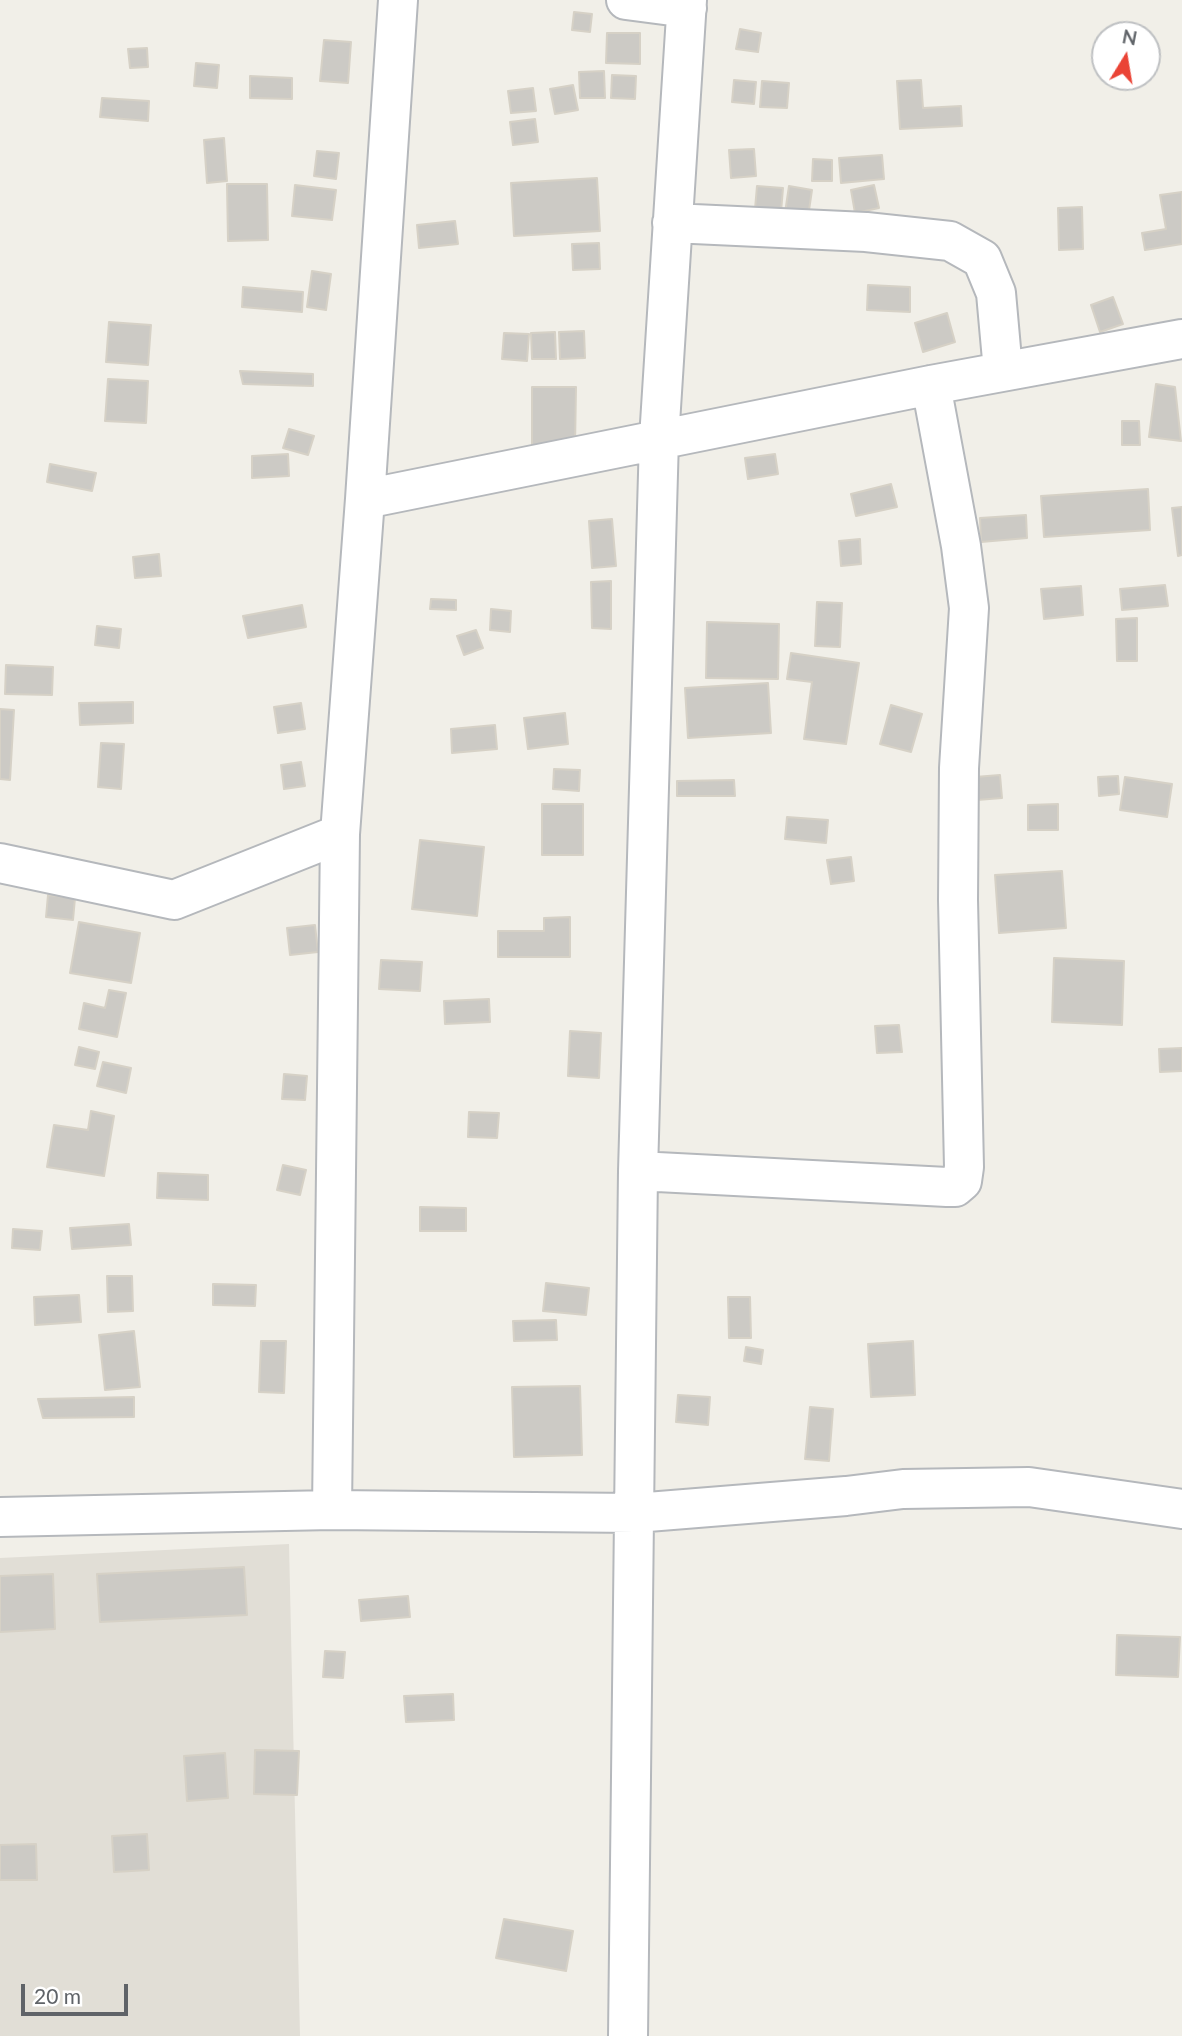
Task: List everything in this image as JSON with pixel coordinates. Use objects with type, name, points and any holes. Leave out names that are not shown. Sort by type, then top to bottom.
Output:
[{"type":"street","points":[[332,1510],[340,834],[398,0]]},
{"type":"street","points":[[626,0],[687,4],[659,439],[638,1171],[628,2036]]},
{"type":"street","points":[[672,223],[866,232],[950,241],[982,260],[996,293],[1003,372]]},
{"type":"street","points":[[365,499],[931,385],[1182,339]]},
{"type":"street","points":[[638,1171],[947,1187],[955,1187],[962,1181],[959,768],[969,608],[961,546],[931,385]]},
{"type":"street","points":[[0,863],[174,900],[340,834]]},
{"type":"street","points":[[0,1517],[332,1510],[635,1513],[903,1489],[1029,1487],[1182,1509]]},
{"type":"shaded area","points":[[289,1544],[300,2036],[0,2036],[0,1558]]},
{"type":"building","points":[[574,12],[592,14],[590,32],[572,30]]},
{"type":"building","points":[[740,29],[761,33],[758,52],[736,49]]},
{"type":"building","points":[[607,33],[640,33],[640,64],[606,63]]},
{"type":"building","points":[[324,40],[351,42],[348,83],[320,81]]},
{"type":"building","points":[[147,48],[148,67],[130,68],[128,49]]},
{"type":"building","points":[[196,63],[219,65],[217,88],[194,86]]},
{"type":"building","points":[[604,71],[605,98],[580,98],[579,72]]},
{"type":"building","points":[[612,75],[636,76],[635,99],[611,98]]},
{"type":"building","points":[[250,76],[292,78],[292,99],[250,98]]},
{"type":"building","points":[[734,80],[756,82],[754,104],[732,102]]},
{"type":"building","points":[[921,80],[923,108],[961,106],[962,126],[900,129],[897,81]]},
{"type":"building","points":[[762,81],[789,83],[787,108],[760,107]]},
{"type":"building","points":[[573,85],[578,110],[555,114],[550,89]]},
{"type":"building","points":[[533,88],[536,111],[511,113],[508,91]]},
{"type":"building","points":[[102,98],[149,101],[148,121],[100,117]]},
{"type":"building","points":[[535,119],[538,142],[513,145],[510,122]]},
{"type":"building","points":[[224,138],[227,181],[207,183],[204,140]]},
{"type":"building","points":[[754,149],[756,176],[731,178],[729,150]]},
{"type":"building","points":[[317,151],[339,153],[336,179],[314,176]]},
{"type":"building","points":[[882,155],[884,179],[841,183],[839,158]]},
{"type":"building","points":[[813,159],[832,160],[832,181],[812,181]]},
{"type":"building","points":[[597,178],[600,231],[514,236],[511,183]]},
{"type":"building","points":[[227,184],[267,184],[268,240],[228,241]]},
{"type":"building","points":[[295,185],[336,190],[332,220],[292,216]]},
{"type":"building","points":[[874,185],[879,208],[855,213],[851,190]]},
{"type":"building","points":[[757,186],[783,188],[781,212],[755,209]]},
{"type":"building","points":[[789,186],[812,190],[808,217],[785,213]]},
{"type":"building","points":[[1182,192],[1182,244],[1145,250],[1142,233],[1166,229],[1160,195]]},
{"type":"building","points":[[1082,207],[1083,249],[1059,250],[1058,208]]},
{"type":"building","points":[[455,221],[458,244],[419,248],[417,225]]},
{"type":"building","points":[[599,243],[600,269],[573,270],[572,244]]},
{"type":"building","points":[[312,271],[331,274],[326,310],[307,307]]},
{"type":"building","points":[[868,285],[910,287],[910,312],[867,310]]},
{"type":"building","points":[[243,287],[303,292],[302,312],[242,307]]},
{"type":"building","points":[[1113,297],[1123,324],[1100,332],[1091,305]]},
{"type":"building","points":[[947,313],[955,342],[923,352],[915,323]]},
{"type":"building","points":[[109,322],[151,325],[148,365],[106,362]]},
{"type":"building","points":[[584,331],[585,358],[560,359],[559,332]]},
{"type":"building","points":[[555,332],[556,359],[532,359],[531,333]]},
{"type":"building","points":[[504,333],[529,334],[527,361],[502,359]]},
{"type":"building","points":[[240,371],[313,374],[313,386],[243,384]]},
{"type":"building","points":[[108,379],[148,381],[146,423],[105,421]]},
{"type":"building","points":[[1156,384],[1175,387],[1181,441],[1149,437]]},
{"type":"building","points":[[532,387],[576,387],[575,447],[532,447]]},
{"type":"building","points":[[1122,421],[1139,421],[1140,445],[1122,445]]},
{"type":"building","points":[[289,429],[314,436],[308,455],[283,448]]},
{"type":"building","points":[[288,454],[289,476],[252,478],[252,456]]},
{"type":"building","points":[[775,454],[778,474],[748,479],[745,458]]},
{"type":"building","points":[[50,464],[96,473],[92,491],[47,482]]},
{"type":"building","points":[[891,484],[897,507],[856,516],[851,494]]},
{"type":"building","points":[[1148,489],[1150,530],[1044,537],[1041,496]]},
{"type":"building","points":[[1182,507],[1182,555],[1178,556],[1172,508]]},
{"type":"building","points":[[1026,515],[1027,538],[981,542],[980,518]]},
{"type":"building","points":[[612,519],[616,566],[592,568],[589,521]]},
{"type":"building","points":[[860,539],[861,564],[841,566],[839,541]]},
{"type":"building","points":[[159,554],[161,576],[135,578],[133,557]]},
{"type":"building","points":[[611,581],[611,629],[592,628],[591,582]]},
{"type":"building","points":[[1165,585],[1168,606],[1122,610],[1120,589]]},
{"type":"building","points":[[1081,586],[1083,615],[1044,619],[1041,589]]},
{"type":"building","points":[[431,599],[456,600],[456,610],[430,609]]},
{"type":"building","points":[[817,602],[842,603],[840,647],[815,646]]},
{"type":"building","points":[[302,605],[306,627],[248,638],[243,616]]},
{"type":"building","points":[[491,609],[511,611],[510,632],[490,630]]},
{"type":"building","points":[[1137,618],[1137,661],[1117,661],[1116,619]]},
{"type":"building","points":[[707,622],[779,624],[778,679],[706,678]]},
{"type":"building","points":[[97,626],[121,629],[119,648],[95,645]]},
{"type":"building","points":[[476,630],[483,648],[464,655],[457,636]]},
{"type":"building","points":[[791,653],[859,663],[846,744],[804,739],[812,682],[787,679]]},
{"type":"building","points":[[6,665],[53,667],[52,695],[5,694]]},
{"type":"building","points":[[768,683],[771,733],[688,738],[685,688]]},
{"type":"building","points":[[133,702],[133,723],[80,725],[79,703]]},
{"type":"building","points":[[301,703],[305,729],[278,733],[274,707]]},
{"type":"building","points":[[891,705],[922,714],[911,752],[880,744]]},
{"type":"building","points":[[0,709],[14,710],[10,780],[0,779]]},
{"type":"building","points":[[565,713],[568,744],[528,749],[524,718]]},
{"type":"building","points":[[495,725],[497,749],[452,753],[451,729]]},
{"type":"building","points":[[101,743],[124,744],[121,789],[98,787]]},
{"type":"building","points":[[301,762],[305,786],[284,789],[281,765]]},
{"type":"building","points":[[554,769],[580,770],[579,791],[553,789]]},
{"type":"building","points":[[1000,775],[1002,798],[977,800],[975,777]]},
{"type":"building","points":[[1118,776],[1119,794],[1099,796],[1098,777]]},
{"type":"building","points":[[1125,777],[1172,784],[1167,817],[1120,810]]},
{"type":"building","points":[[734,780],[735,796],[677,796],[677,781]]},
{"type":"building","points":[[542,804],[583,804],[583,855],[542,855]]},
{"type":"building","points":[[1058,804],[1058,830],[1028,830],[1028,805]]},
{"type":"building","points":[[787,817],[828,820],[826,843],[785,839]]},
{"type":"building","points":[[420,840],[484,847],[477,916],[412,909]]},
{"type":"building","points":[[851,857],[854,881],[831,884],[827,860]]},
{"type":"building","points":[[1062,871],[1066,928],[999,933],[995,875]]},
{"type":"building","points":[[48,895],[75,898],[73,920],[46,917]]},
{"type":"building","points":[[570,917],[570,957],[498,957],[498,931],[544,931],[544,918]]},
{"type":"building","points":[[79,922],[140,933],[131,983],[70,973]]},
{"type":"building","points":[[315,925],[318,952],[290,955],[287,928]]},
{"type":"building","points":[[1054,958],[1124,961],[1122,1025],[1052,1022]]},
{"type":"building","points":[[381,960],[422,962],[420,991],[379,989]]},
{"type":"building","points":[[109,990],[126,993],[117,1037],[79,1029],[84,1003],[105,1008]]},
{"type":"building","points":[[489,999],[490,1022],[445,1024],[444,1001]]},
{"type":"building","points":[[899,1025],[902,1052],[877,1053],[875,1026]]},
{"type":"building","points":[[570,1031],[601,1033],[599,1078],[568,1076]]},
{"type":"building","points":[[79,1047],[99,1052],[95,1069],[75,1065]]},
{"type":"building","points":[[1182,1048],[1182,1071],[1160,1072],[1159,1049]]},
{"type":"building","points":[[103,1062],[131,1068],[126,1093],[97,1086]]},
{"type":"building","points":[[284,1074],[307,1076],[305,1100],[282,1099]]},
{"type":"building","points":[[91,1111],[114,1116],[104,1176],[47,1167],[54,1125],[88,1130]]},
{"type":"building","points":[[469,1112],[499,1113],[497,1138],[468,1137]]},
{"type":"building","points":[[283,1165],[306,1170],[300,1195],[277,1190]]},
{"type":"building","points":[[158,1173],[208,1175],[208,1200],[157,1198]]},
{"type":"building","points":[[420,1207],[466,1208],[466,1231],[420,1231]]},
{"type":"building","points":[[129,1224],[131,1245],[72,1249],[70,1228]]},
{"type":"building","points":[[13,1229],[42,1231],[40,1250],[12,1248]]},
{"type":"building","points":[[107,1276],[132,1276],[133,1311],[108,1312]]},
{"type":"building","points":[[546,1283],[589,1288],[586,1315],[543,1311]]},
{"type":"building","points":[[213,1284],[256,1285],[255,1306],[213,1305]]},
{"type":"building","points":[[79,1295],[81,1322],[35,1325],[34,1297]]},
{"type":"building","points":[[728,1297],[750,1297],[751,1338],[729,1338]]},
{"type":"building","points":[[556,1320],[557,1340],[514,1341],[513,1321]]},
{"type":"building","points":[[134,1331],[140,1387],[105,1390],[99,1335]]},
{"type":"building","points":[[261,1341],[286,1341],[284,1393],[259,1392]]},
{"type":"building","points":[[913,1341],[915,1395],[871,1397],[868,1344]]},
{"type":"building","points":[[746,1347],[763,1350],[761,1364],[744,1361]]},
{"type":"building","points":[[580,1386],[582,1455],[514,1457],[512,1387]]},
{"type":"building","points":[[678,1395],[710,1397],[708,1425],[676,1422]]},
{"type":"building","points":[[134,1397],[134,1417],[43,1418],[38,1399]]},
{"type":"building","points":[[810,1407],[833,1409],[829,1461],[805,1459]]},
{"type":"building","points":[[244,1567],[247,1615],[100,1622],[97,1574]]},
{"type":"building","points":[[53,1574],[55,1629],[0,1632],[0,1576]]},
{"type":"building","points":[[408,1596],[410,1617],[361,1621],[359,1600]]},
{"type":"building","points":[[1117,1635],[1180,1637],[1178,1677],[1116,1675]]},
{"type":"building","points":[[325,1651],[345,1652],[343,1678],[323,1677]]},
{"type":"building","points":[[453,1694],[454,1720],[406,1722],[404,1696]]},
{"type":"building","points":[[255,1750],[299,1751],[297,1795],[254,1794]]},
{"type":"building","points":[[225,1753],[228,1798],[187,1801],[184,1756]]},
{"type":"building","points":[[147,1834],[149,1870],[114,1872],[112,1836]]},
{"type":"building","points":[[36,1844],[37,1880],[0,1880],[0,1845]]},
{"type":"building","points":[[504,1919],[573,1931],[566,1971],[496,1958]]}]
